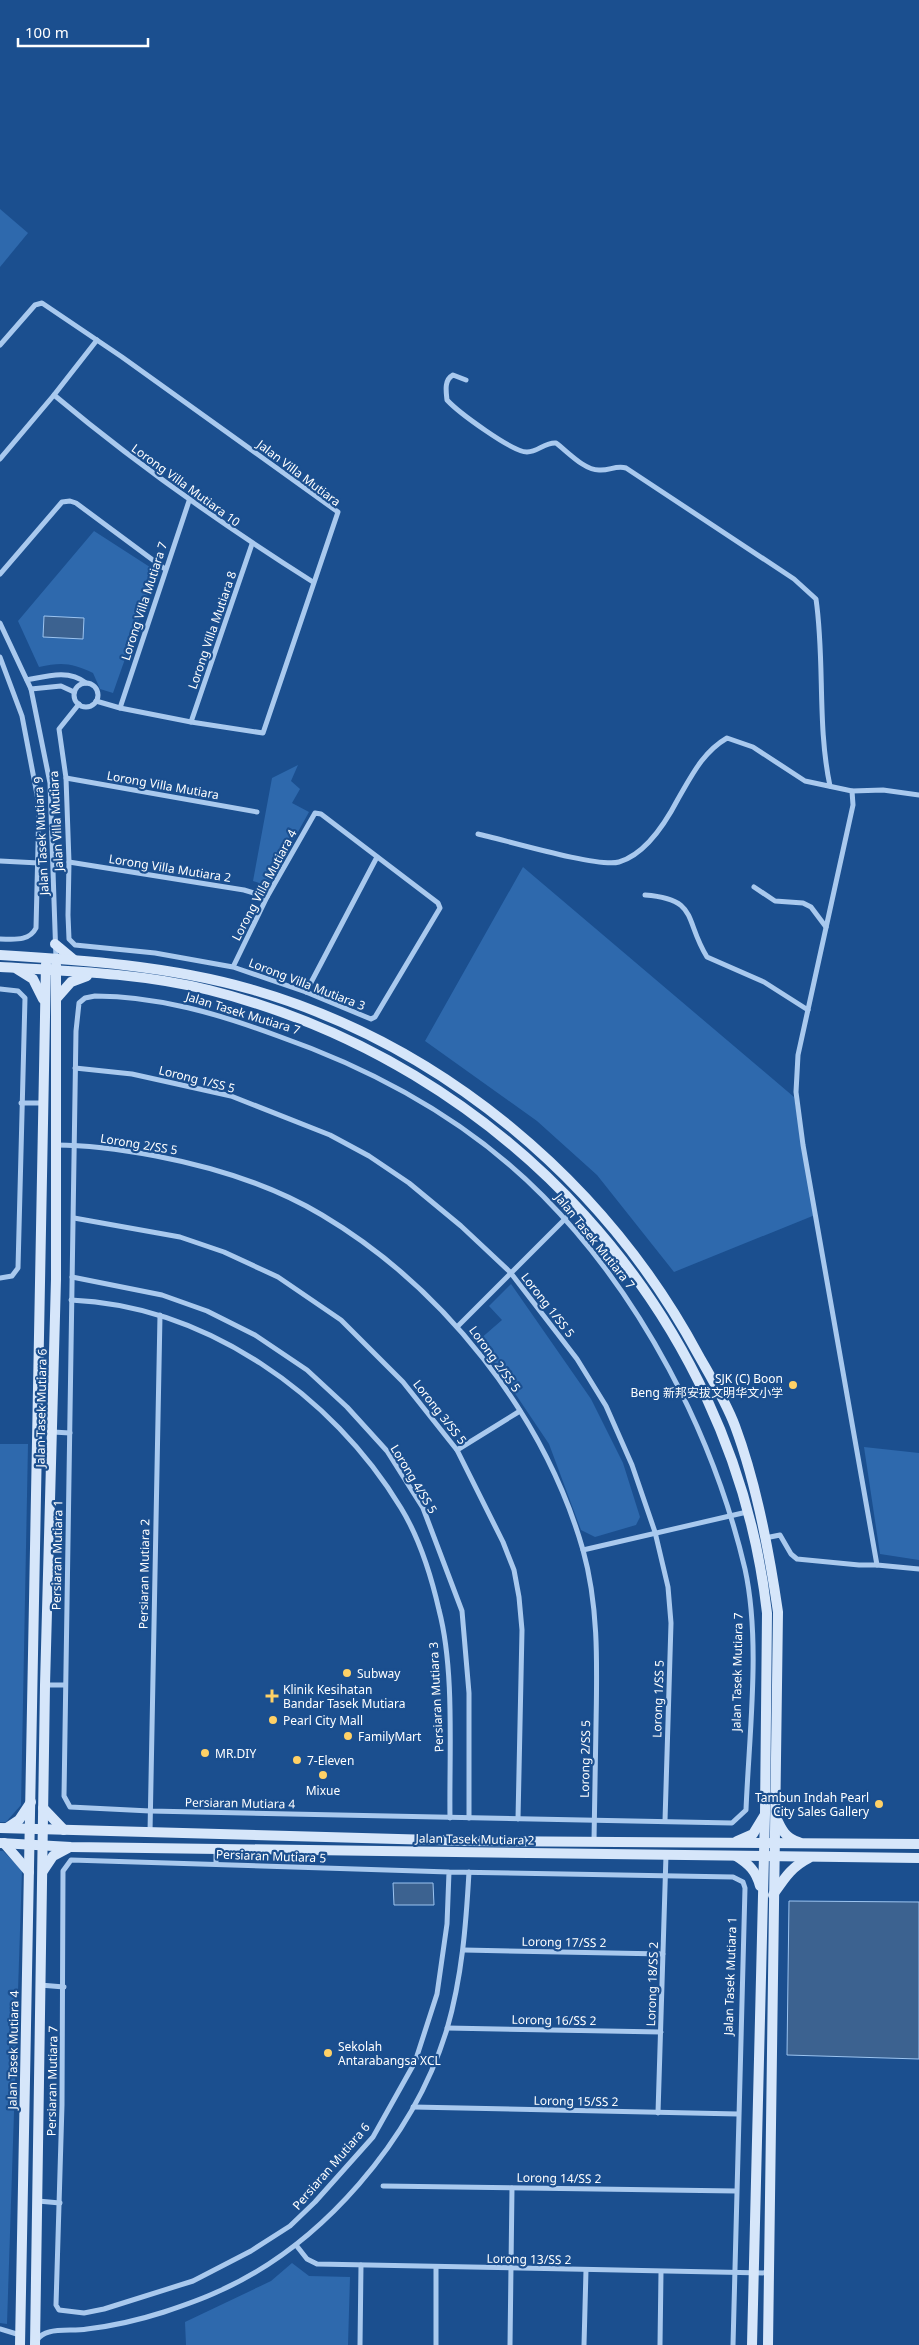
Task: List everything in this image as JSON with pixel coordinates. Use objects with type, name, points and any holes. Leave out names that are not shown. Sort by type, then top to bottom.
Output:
[{"type":"street","name":"Jalan Villa Mutiara","points":[[0,345],[35,305],[42,303],[338,512],[263,733],[192,722],[120,708],[96,701]]},
{"type":"street","points":[[0,459],[54,395],[96,340]]},
{"type":"street","points":[[466,380],[453,375],[449,377],[446,383],[447,400],[456,410],[516,449],[532,451],[550,442],[556,443],[588,467],[599,470],[617,466],[626,468],[794,579],[816,599],[823,696],[825,763],[830,786]]},
{"type":"street","name":"Lorong Villa Mutiara 10","points":[[54,395],[189,501],[252,544],[313,582]]},
{"type":"street","points":[[0,574],[62,502],[66,500],[76,504],[165,569]]},
{"type":"street","name":"Lorong Villa Mutiara 7","points":[[120,708],[189,501]]},
{"type":"street","name":"Lorong Villa Mutiara 8","points":[[192,722],[252,544]]},
{"type":"street","name":"Jalan Tasek Mutiara 9","points":[[0,623],[31,689],[50,784],[54,855],[54,942],[52,958]]},
{"type":"street","points":[[0,657],[22,716],[39,806],[36,928],[28,936],[18,940],[0,939]]},
{"type":"street","points":[[27,680],[66,674],[81,679],[96,688],[96,701],[87,706],[79,704],[74,699],[74,692],[80,684],[86,683]]},
{"type":"street","points":[[31,689],[61,686],[74,692]]},
{"type":"street","name":"Jalan Villa Mutiara","points":[[72,943],[68,915],[69,862],[66,778],[59,729],[79,704]]},
{"type":"street","points":[[478,834],[598,862],[619,862],[640,850],[667,820],[698,765],[714,746],[727,738],[753,747],[805,781],[852,791],[883,790],[919,795]]},
{"type":"street","name":"Lorong Villa Mutiara","points":[[66,778],[178,796],[257,812]]},
{"type":"street","points":[[852,791],[853,805],[798,1055],[796,1092],[799,1126],[877,1565]]},
{"type":"street","name":"Lorong Villa Mutiara 4","points":[[233,967],[268,897],[316,813],[322,814],[376,857]]},
{"type":"street","points":[[306,992],[376,857]]},
{"type":"street","name":"Lorong Villa Mutiara 3","points":[[72,943],[75,945],[156,953],[233,967],[306,992],[365,1018],[375,1017],[440,908],[438,903],[376,857]]},
{"type":"street","points":[[0,861],[39,863]]},
{"type":"street","name":"Lorong Villa Mutiara 2","points":[[69,862],[244,890],[268,897]]},
{"type":"street","points":[[754,887],[775,901],[803,902],[811,907],[826,927]]},
{"type":"street","points":[[645,895],[665,896],[677,901],[687,912],[707,957],[764,982],[808,1010]]},
{"type":"street","points":[[30,957],[42,952],[54,942],[63,953],[76,961]]},
{"type":"street","name":"Jalan Tasek Mutiara 9","points":[[52,958],[54,942]]},
{"type":"street","name":"Jalan Tasek Mutiara 7","points":[[0,955],[52,958],[146,968],[187,975],[248,989],[308,1009],[355,1028],[408,1057],[467,1093],[529,1140],[584,1195],[646,1268],[688,1335],[734,1422],[765,1538],[778,1612],[768,1856]]},
{"type":"street","name":"Jalan Tasek Mutiara 6","points":[[31,1845],[34,1559],[45,1004],[52,958]]},
{"type":"street","points":[[0,967],[51,971]]},
{"type":"street","points":[[15,968],[33,979],[41,990],[45,1004]]},
{"type":"street","name":"Jalan Tasek Mutiara 7","points":[[51,971],[141,979],[206,990],[313,1024],[363,1046],[420,1078],[476,1116],[509,1141],[578,1207],[654,1302],[678,1342],[720,1428],[748,1512],[764,1583],[767,1613],[770,1814]]},
{"type":"street","name":"Jalan Tasek Mutiara 6","points":[[42,1846],[56,1279],[56,999],[51,971]]},
{"type":"street","points":[[56,999],[71,982],[78,978],[96,975]]},
{"type":"street","points":[[0,989],[18,991],[25,998],[18,1268],[12,1276],[0,1278]]},
{"type":"street","name":"Jalan Tasek Mutiara 7","points":[[71,1300],[78,1003],[86,998],[120,996],[178,1006],[251,1026],[322,1052],[391,1085],[429,1107],[506,1163],[542,1196],[565,1221],[636,1313],[664,1360],[705,1445],[744,1568],[750,1601],[752,1664],[746,1810],[732,1824],[469,1818]]},
{"type":"street","name":"Lorong 1/SS 5","points":[[75,1068],[132,1074],[231,1096],[330,1135],[369,1156],[409,1183],[461,1226],[510,1272],[577,1359],[606,1406],[632,1465],[655,1532],[668,1587],[671,1623],[665,1821]]},
{"type":"street","points":[[21,1103],[43,1103]]},
{"type":"street","name":"Lorong 2/SS 5","points":[[56,1145],[74,1145],[140,1153],[188,1162],[287,1197],[320,1214],[350,1233],[392,1266],[458,1326],[493,1370],[545,1454],[583,1550],[596,1622],[594,1842]]},
{"type":"street","points":[[458,1326],[510,1272],[578,1207]]},
{"type":"street","name":"Lorong 3/SS 5","points":[[74,1218],[180,1237],[224,1252],[278,1277],[341,1320],[403,1382],[458,1450],[503,1542],[514,1570],[519,1597],[522,1630],[518,1819]]},
{"type":"street","name":"Lorong 4/SS 5","points":[[72,1277],[162,1296],[207,1311],[255,1335],[307,1370],[347,1407],[387,1451],[423,1508],[462,1611],[469,1693],[469,1818]]},
{"type":"street","name":"Persiaran Mutiara 3","points":[[71,1300],[116,1304],[160,1315],[204,1333],[249,1356],[293,1386],[325,1414],[364,1456],[401,1508],[423,1553],[443,1631],[449,1714],[450,1818]]},
{"type":"street","name":"Persiaran Mutiara 1","points":[[70,1807],[64,1796],[71,1300]]},
{"type":"street","name":"Persiaran Mutiara 2","points":[[150,1833],[160,1315]]},
{"type":"street","points":[[458,1450],[520,1412]]},
{"type":"street","points":[[52,1432],[70,1433]]},
{"type":"street","points":[[583,1550],[748,1512]]},
{"type":"street","points":[[765,1538],[780,1534],[790,1554],[797,1560],[919,1569]]},
{"type":"street","points":[[34,1559],[49,1560]]},
{"type":"street","points":[[45,1685],[65,1685]]},
{"type":"street","points":[[4,1828],[19,1820],[32,1801]]},
{"type":"street","name":"Persiaran Mutiara 4","points":[[70,1807],[150,1811],[469,1818]]},
{"type":"street","points":[[43,1808],[64,1830]]},
{"type":"street","points":[[729,1843],[753,1834],[770,1814],[784,1833],[793,1840],[810,1844]]},
{"type":"street","name":"Jalan Tasek Mutiara 2","points":[[4,1828],[335,1838],[768,1844],[919,1844]]},
{"type":"street","points":[[335,1838],[336,1849]]},
{"type":"street","points":[[2,1843],[29,1872]]},
{"type":"street","name":"Jalan Tasek Mutiara 2","points":[[2,1843],[71,1847],[919,1858]]},
{"type":"street","name":"Jalan Tasek Mutiara 4","points":[[18,2334],[31,1845]]},
{"type":"street","points":[[35,2343],[40,2099],[42,1846]]},
{"type":"street","points":[[43,1870],[53,1856],[71,1847]]},
{"type":"street","points":[[216,1848],[216,1864]]},
{"type":"street","name":"Lorong 18/SS 2","points":[[658,2113],[666,1855]]},
{"type":"street","points":[[735,1856],[749,1864],[755,1872],[762,1894]]},
{"type":"street","points":[[752,2345],[762,1894],[768,1856]]},
{"type":"street","points":[[768,1856],[773,1895],[768,2345]]},
{"type":"street","points":[[773,1895],[788,1872],[796,1864],[812,1856]]},
{"type":"street","name":"Persiaran Mutiara 5","points":[[71,1860],[470,1872]]},
{"type":"street","name":"Persiaran Mutiara 7","points":[[56,2305],[64,1987],[63,1872],[71,1860]]},
{"type":"street","name":"Persiaran Mutiara 6","points":[[56,2305],[59,2310],[84,2313],[168,2290],[193,2281],[251,2251],[290,2226],[316,2202],[373,2136],[415,2062],[438,1986],[447,1924],[449,1872]]},
{"type":"street","points":[[35,2343],[44,2334],[51,2331],[118,2324],[162,2312],[218,2292],[258,2270],[296,2245],[345,2201],[388,2147],[413,2107],[439,2051],[447,2028],[464,1950],[470,1872]]},
{"type":"street","name":"Jalan Tasek Mutiara 1","points":[[470,1872],[732,1877],[743,1882],[745,1888],[733,2345]]},
{"type":"street","name":"Lorong 17/SS 2","points":[[464,1950],[663,1954]]},
{"type":"street","points":[[40,1985],[64,1987]]},
{"type":"street","name":"Lorong 16/SS 2","points":[[447,2028],[660,2032]]},
{"type":"street","points":[[24,2098],[40,2099]]},
{"type":"street","name":"Lorong 15/SS 2","points":[[413,2107],[738,2114]]},
{"type":"street","name":"Lorong 14/SS 2","points":[[383,2186],[736,2191]]},
{"type":"street","points":[[510,2345],[512,2188]]},
{"type":"street","points":[[38,2201],[60,2203]]},
{"type":"street","name":"Lorong 13/SS 2","points":[[296,2245],[307,2258],[317,2264],[769,2274]]},
{"type":"street","points":[[360,2345],[361,2265]]},
{"type":"street","points":[[436,2267],[436,2345]]},
{"type":"street","points":[[584,2345],[586,2270]]},
{"type":"street","points":[[660,2345],[662,2272]]},
{"type":"street","points":[[36,2322],[42,2328],[51,2331]]},
{"type":"street","points":[[0,2329],[18,2334]]},
{"type":"shaded area","points":[[0,209],[28,233],[0,267]]},
{"type":"shaded area","points":[[94,531],[156,571],[113,693],[100,689],[93,673],[79,667],[67,664],[54,664],[39,667],[18,621]]},
{"type":"shaded area","points":[[44,616],[84,618],[83,639],[43,637]]},
{"type":"shaded area","points":[[298,765],[291,781],[300,789],[292,803],[309,812],[268,886],[253,881],[272,778]]},
{"type":"shaded area","points":[[523,867],[794,1097],[815,1215],[674,1272],[597,1175],[537,1121],[425,1041]]},
{"type":"shaded area","points":[[511,1284],[591,1399],[623,1463],[640,1517],[636,1525],[595,1537],[581,1530],[549,1444],[479,1340],[502,1320],[489,1306]]},
{"type":"shaded area","points":[[0,1444],[28,1444],[21,1805],[6,1822],[0,1822]]},
{"type":"shaded area","points":[[864,1447],[919,1453],[919,1560],[880,1554]]},
{"type":"shaded area","points":[[0,1851],[3,1851],[22,1870],[7,2324],[0,2323]]},
{"type":"shaded area","points":[[393,1883],[433,1883],[434,1905],[394,1905]]},
{"type":"shaded area","points":[[789,1901],[919,1902],[919,2059],[787,2055]]},
{"type":"shaded area","points":[[292,2263],[309,2276],[350,2277],[348,2345],[186,2345],[185,2322],[271,2281]]},
{"type":"place","name":"SJK (C) Boon Beng 新邦安拔文明华文小学","points":[[793,1385]]},
{"type":"place","name":"Subway","points":[[347,1673]]},
{"type":"place","name":"Klinik Kesihatan Bandar Tasek Mutiara","points":[[272,1696]]},
{"type":"place","name":"Pearl City Mall","points":[[273,1720]]},
{"type":"place","name":"FamilyMart","points":[[348,1736]]},
{"type":"place","name":"MR.DIY","points":[[205,1753]]},
{"type":"place","name":"7-Eleven","points":[[297,1760]]},
{"type":"place","name":"Mixue","points":[[323,1775]]},
{"type":"place","name":"Tambun Indah Pearl City Sales Gallery","points":[[879,1804]]},
{"type":"place","name":"Sekolah Antarabangsa XCL","points":[[328,2053]]}]
